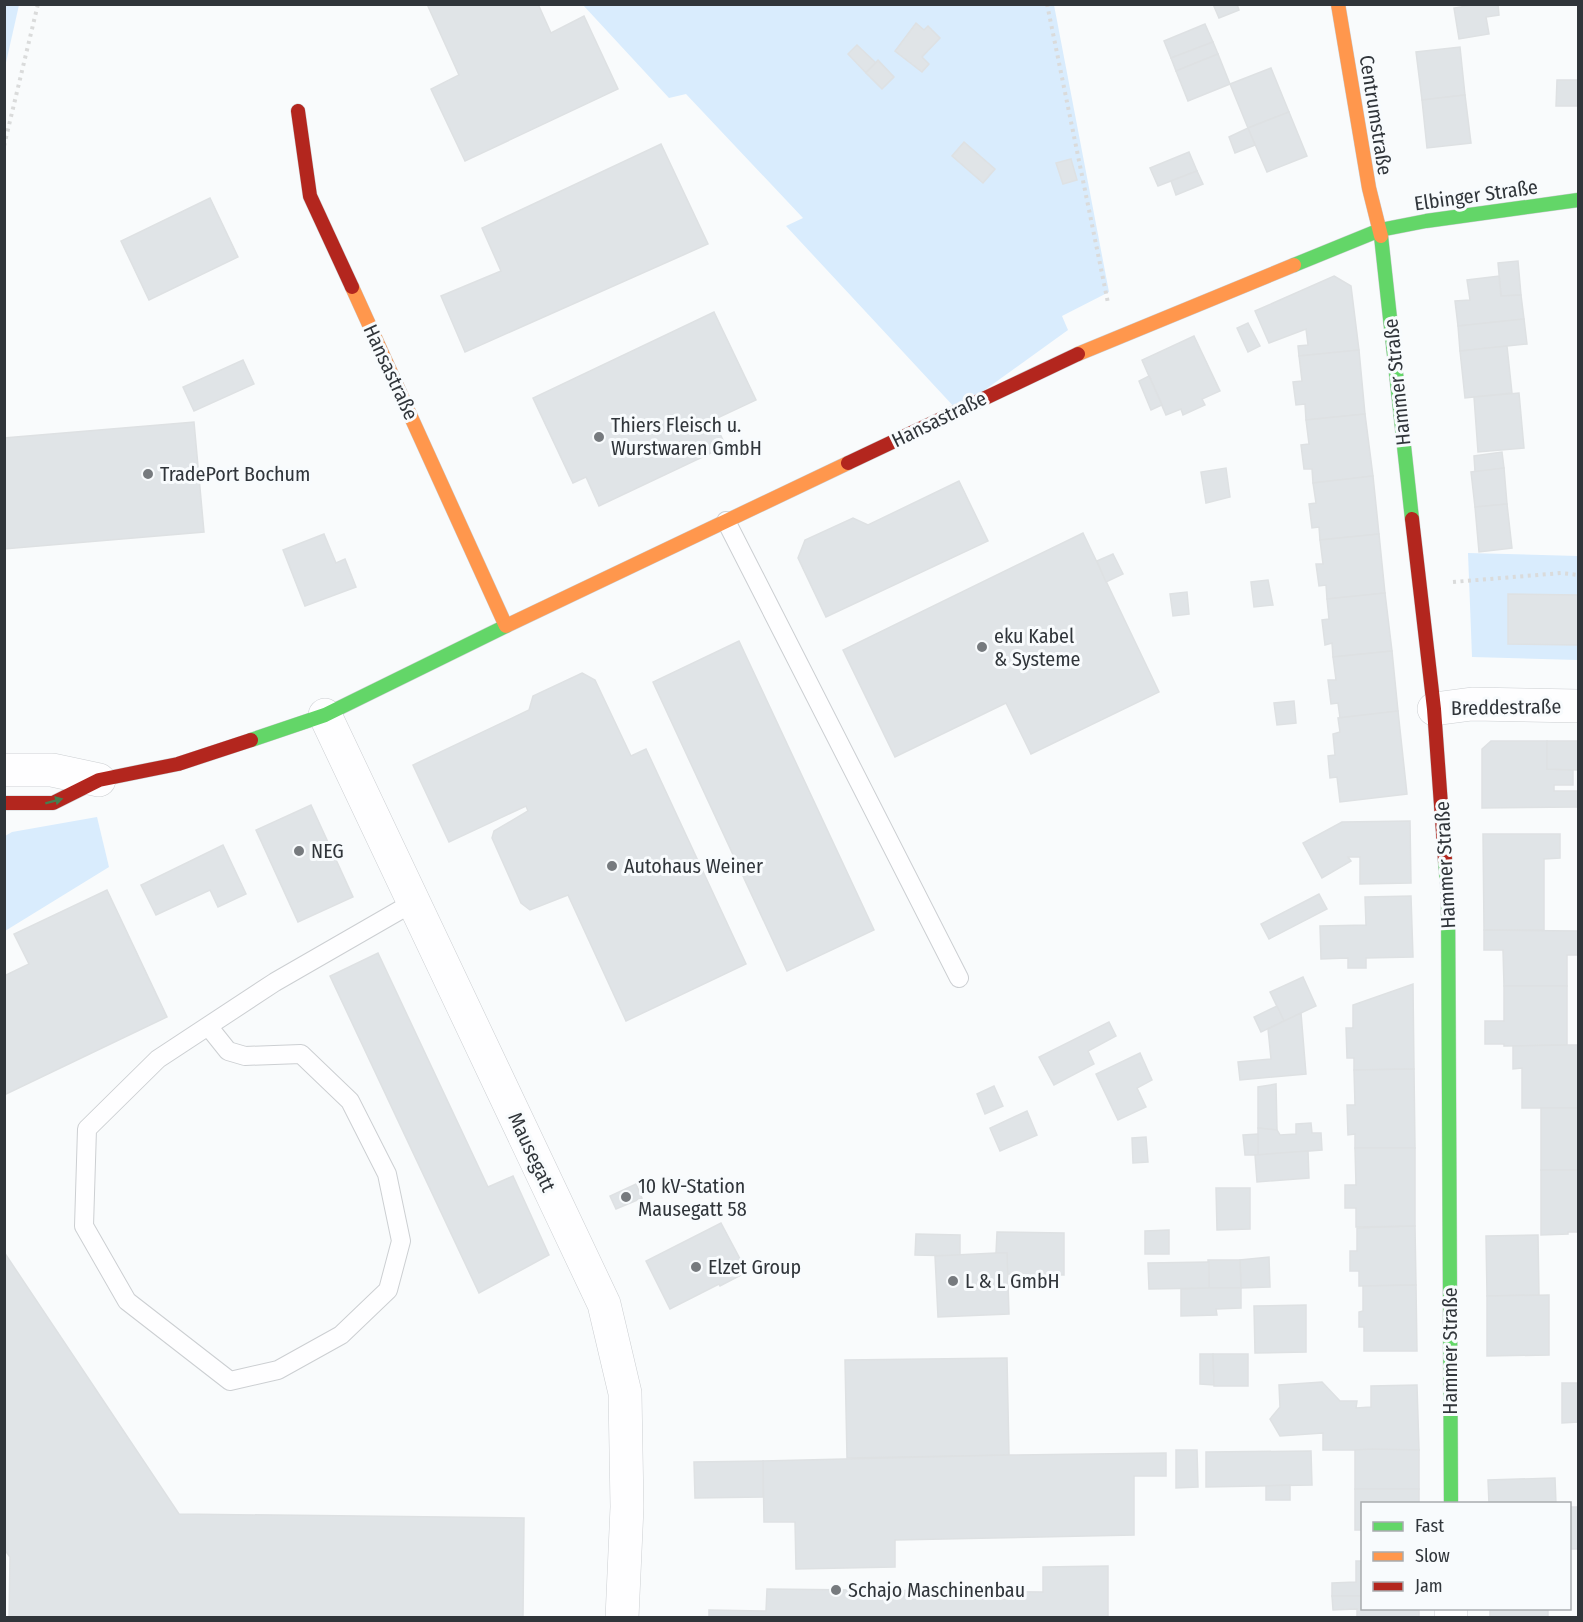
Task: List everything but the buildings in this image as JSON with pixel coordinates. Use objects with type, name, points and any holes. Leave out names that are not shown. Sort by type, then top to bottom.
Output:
[{"type":"street","name":"Centrumstraße","points":[[1338,4],[1369,188],[1380,230]]},
{"type":"street","name":"Hansastraße","points":[[298,111],[310,196],[506,626]]},
{"type":"street","name":"Elbinger Straße","points":[[1380,230],[1426,221],[1578,200]]},
{"type":"street","name":"Hansastraße","points":[[4,803],[53,803],[99,780],[178,764],[325,715],[1041,370],[1380,230]]},
{"type":"street","name":"Hammer Straße","points":[[1380,230],[1434,709],[1448,894],[1450,1502]]},
{"type":"street","name":"Breddestraße","points":[[1434,709],[1472,704],[1578,706]]},
{"type":"street","name":"Mausegatt","points":[[325,715],[604,1304],[625,1393],[627,1507],[622,1617]]},
{"type":"street","name":"Hansastraße","points":[[4,770],[52,771],[99,780]]},
{"type":"lane","points":[[726,521],[959,978]]},
{"type":"lane","points":[[208,1026],[228,1051],[245,1056],[301,1054],[350,1101],[387,1173],[401,1241],[388,1290],[341,1335],[278,1370],[230,1382],[128,1301],[84,1226],[87,1129],[158,1059],[275,981],[414,902]]},
{"type":"path","points":[[4,146],[38,4]]},
{"type":"path","points":[[1047,4],[1116,338]]},
{"type":"path","points":[[1419,585],[1561,573],[1578,575]]},
{"type":"shaded area","points":[[4,5],[19,5],[5,67]]},
{"type":"shaded area","points":[[583,5],[1054,5],[1109,292],[1062,316],[1068,330],[957,410],[786,226],[803,218],[686,94],[669,98]]},
{"type":"shaded area","points":[[1468,553],[1578,556],[1578,660],[1472,657]]},
{"type":"shaded area","points":[[97,817],[109,867],[5,931],[5,836],[12,832]]},
{"type":"traffic: fast","points":[[1294,265],[1380,230],[1426,221],[1578,200]]},
{"type":"traffic: fast","points":[[1381,236],[1412,519]]},
{"type":"traffic: fast","points":[[251,740],[325,715],[506,626],[505,624]]},
{"type":"traffic: fast","points":[[1445,860],[1448,894],[1451,1502]]},
{"type":"traffic: slow","points":[[1338,4],[1369,188],[1381,236]]},
{"type":"traffic: slow","points":[[1078,354],[1294,265]]},
{"type":"traffic: slow","points":[[352,287],[505,624]]},
{"type":"traffic: slow","points":[[506,626],[848,463]]},
{"type":"traffic: jam","points":[[298,111],[310,196],[352,287]]},
{"type":"traffic: jam","points":[[848,463],[1078,354]]},
{"type":"traffic: jam","points":[[1412,519],[1434,709],[1445,860]]},
{"type":"traffic: jam","points":[[4,803],[53,803],[99,780],[178,764],[251,740]]},
{"type":"place","name":"Thiers Fleisch u. Wurstwaren GmbH","points":[[599,437]]},
{"type":"place","name":"TradePort Bochum","points":[[148,474]]},
{"type":"place","name":"eku Kabel & Systeme","points":[[982,647]]},
{"type":"place","name":"NEG","points":[[299,851]]},
{"type":"place","name":"Autohaus Weiner","points":[[612,866]]},
{"type":"place","name":"10 kV-Station Mausegatt 58","points":[[626,1197]]},
{"type":"place","name":"Elzet Group","points":[[696,1267]]},
{"type":"place","name":"L & L GmbH","points":[[953,1281]]},
{"type":"place","name":"Schajo Maschinenbau","points":[[836,1590]]}]
